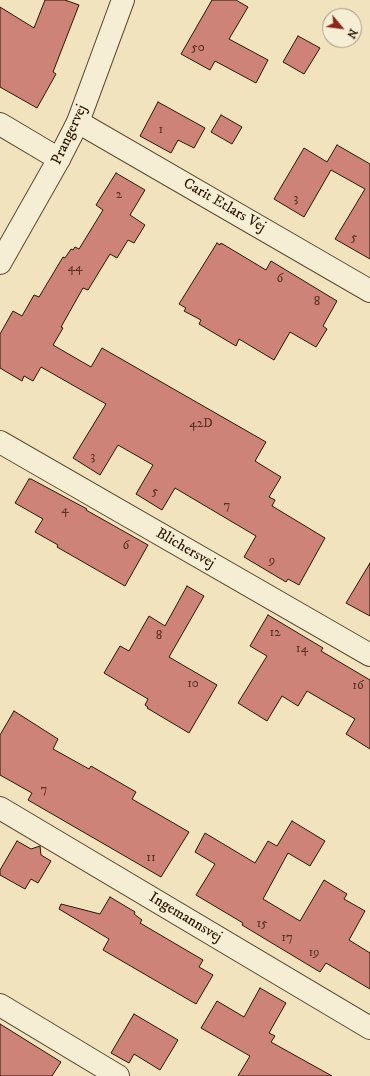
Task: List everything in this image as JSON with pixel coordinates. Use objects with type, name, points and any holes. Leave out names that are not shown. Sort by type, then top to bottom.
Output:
[{"type":"street","name":"Prangervej","points":[[0,263],[59,159],[78,122],[123,0]]},
{"type":"street","name":"Carit Etlars Vej","points":[[78,122],[370,291]]},
{"type":"street","points":[[0,124],[59,159]]},
{"type":"street","name":"Blichersvej","points":[[0,442],[370,655]]},
{"type":"street","name":"Ingemannsvej","points":[[0,808],[370,1028]]},
{"type":"street","points":[[0,1005],[118,1076]]},
{"type":"building","points":[[45,0],[65,0],[79,5],[53,72],[56,74],[37,108],[0,87],[0,7],[34,28]]},
{"type":"building","points":[[212,0],[236,0],[248,7],[229,39],[268,60],[256,83],[215,61],[210,70],[181,54]]},
{"type":"building","points":[[298,36],[320,48],[304,74],[283,62]]},
{"type":"building","points":[[158,102],[205,128],[194,148],[178,140],[171,153],[140,136]]},
{"type":"building","points":[[221,115],[242,127],[232,144],[211,132]]},
{"type":"building","points":[[337,145],[370,164],[370,259],[335,239],[365,189],[331,170],[304,217],[274,199],[304,148],[327,162]]},
{"type":"building","points":[[116,173],[145,190],[130,215],[145,225],[134,243],[128,240],[117,258],[110,254],[88,290],[83,288],[61,327],[63,328],[53,345],[91,367],[102,348],[266,442],[255,461],[281,477],[269,497],[275,500],[272,506],[325,538],[299,585],[288,579],[286,582],[244,557],[256,536],[175,488],[162,510],[136,494],[153,465],[118,445],[100,475],[73,458],[106,404],[41,367],[33,381],[24,376],[22,381],[0,368],[0,334],[13,311],[22,316],[34,295],[39,297],[63,257],[65,258],[71,249],[73,250],[75,247],[79,249],[103,210],[96,205]]},
{"type":"building","points":[[217,243],[220,245],[221,243],[266,270],[271,261],[337,301],[323,326],[327,329],[316,347],[290,332],[274,360],[239,339],[236,346],[199,324],[201,320],[184,311],[186,308],[179,304]]},
{"type":"building","points":[[29,479],[87,509],[86,510],[148,545],[125,586],[57,547],[58,545],[35,532],[43,519],[15,503]]},
{"type":"building","points":[[370,563],[370,616],[346,603]]},
{"type":"building","points":[[187,586],[204,596],[169,657],[217,685],[189,733],[147,708],[148,707],[145,705],[148,699],[104,673],[120,646],[129,651],[149,616],[165,626]]},
{"type":"building","points":[[268,615],[323,648],[321,651],[370,680],[370,749],[346,734],[355,719],[307,691],[298,706],[282,696],[267,721],[238,703],[267,656],[250,646]]},
{"type":"building","points":[[14,711],[58,739],[53,749],[89,769],[91,766],[136,792],[132,799],[189,832],[161,877],[28,800],[32,793],[0,775],[0,735]]},
{"type":"building","points":[[292,821],[325,841],[310,866],[288,853],[263,899],[300,921],[324,880],[347,894],[344,899],[365,911],[349,940],[370,953],[370,989],[326,963],[320,972],[242,925],[243,923],[196,895],[215,864],[195,852],[205,833],[255,863],[268,841],[277,846]]},
{"type":"building","points":[[17,841],[31,849],[40,846],[41,855],[51,861],[38,883],[31,879],[25,889],[0,875],[0,870]]},
{"type":"building","points":[[110,897],[135,912],[134,914],[142,920],[140,923],[203,960],[199,967],[213,975],[196,1004],[103,950],[109,939],[59,909],[61,904],[100,914]]},
{"type":"building","points":[[260,988],[286,1003],[269,1033],[275,1036],[271,1042],[332,1076],[238,1076],[250,1056],[201,1028],[217,1001],[244,1017]]},
{"type":"building","points":[[134,1014],[178,1040],[160,1070],[134,1054],[129,1063],[111,1053]]},
{"type":"building","points":[[0,1024],[61,1062],[52,1076],[0,1076]]}]
